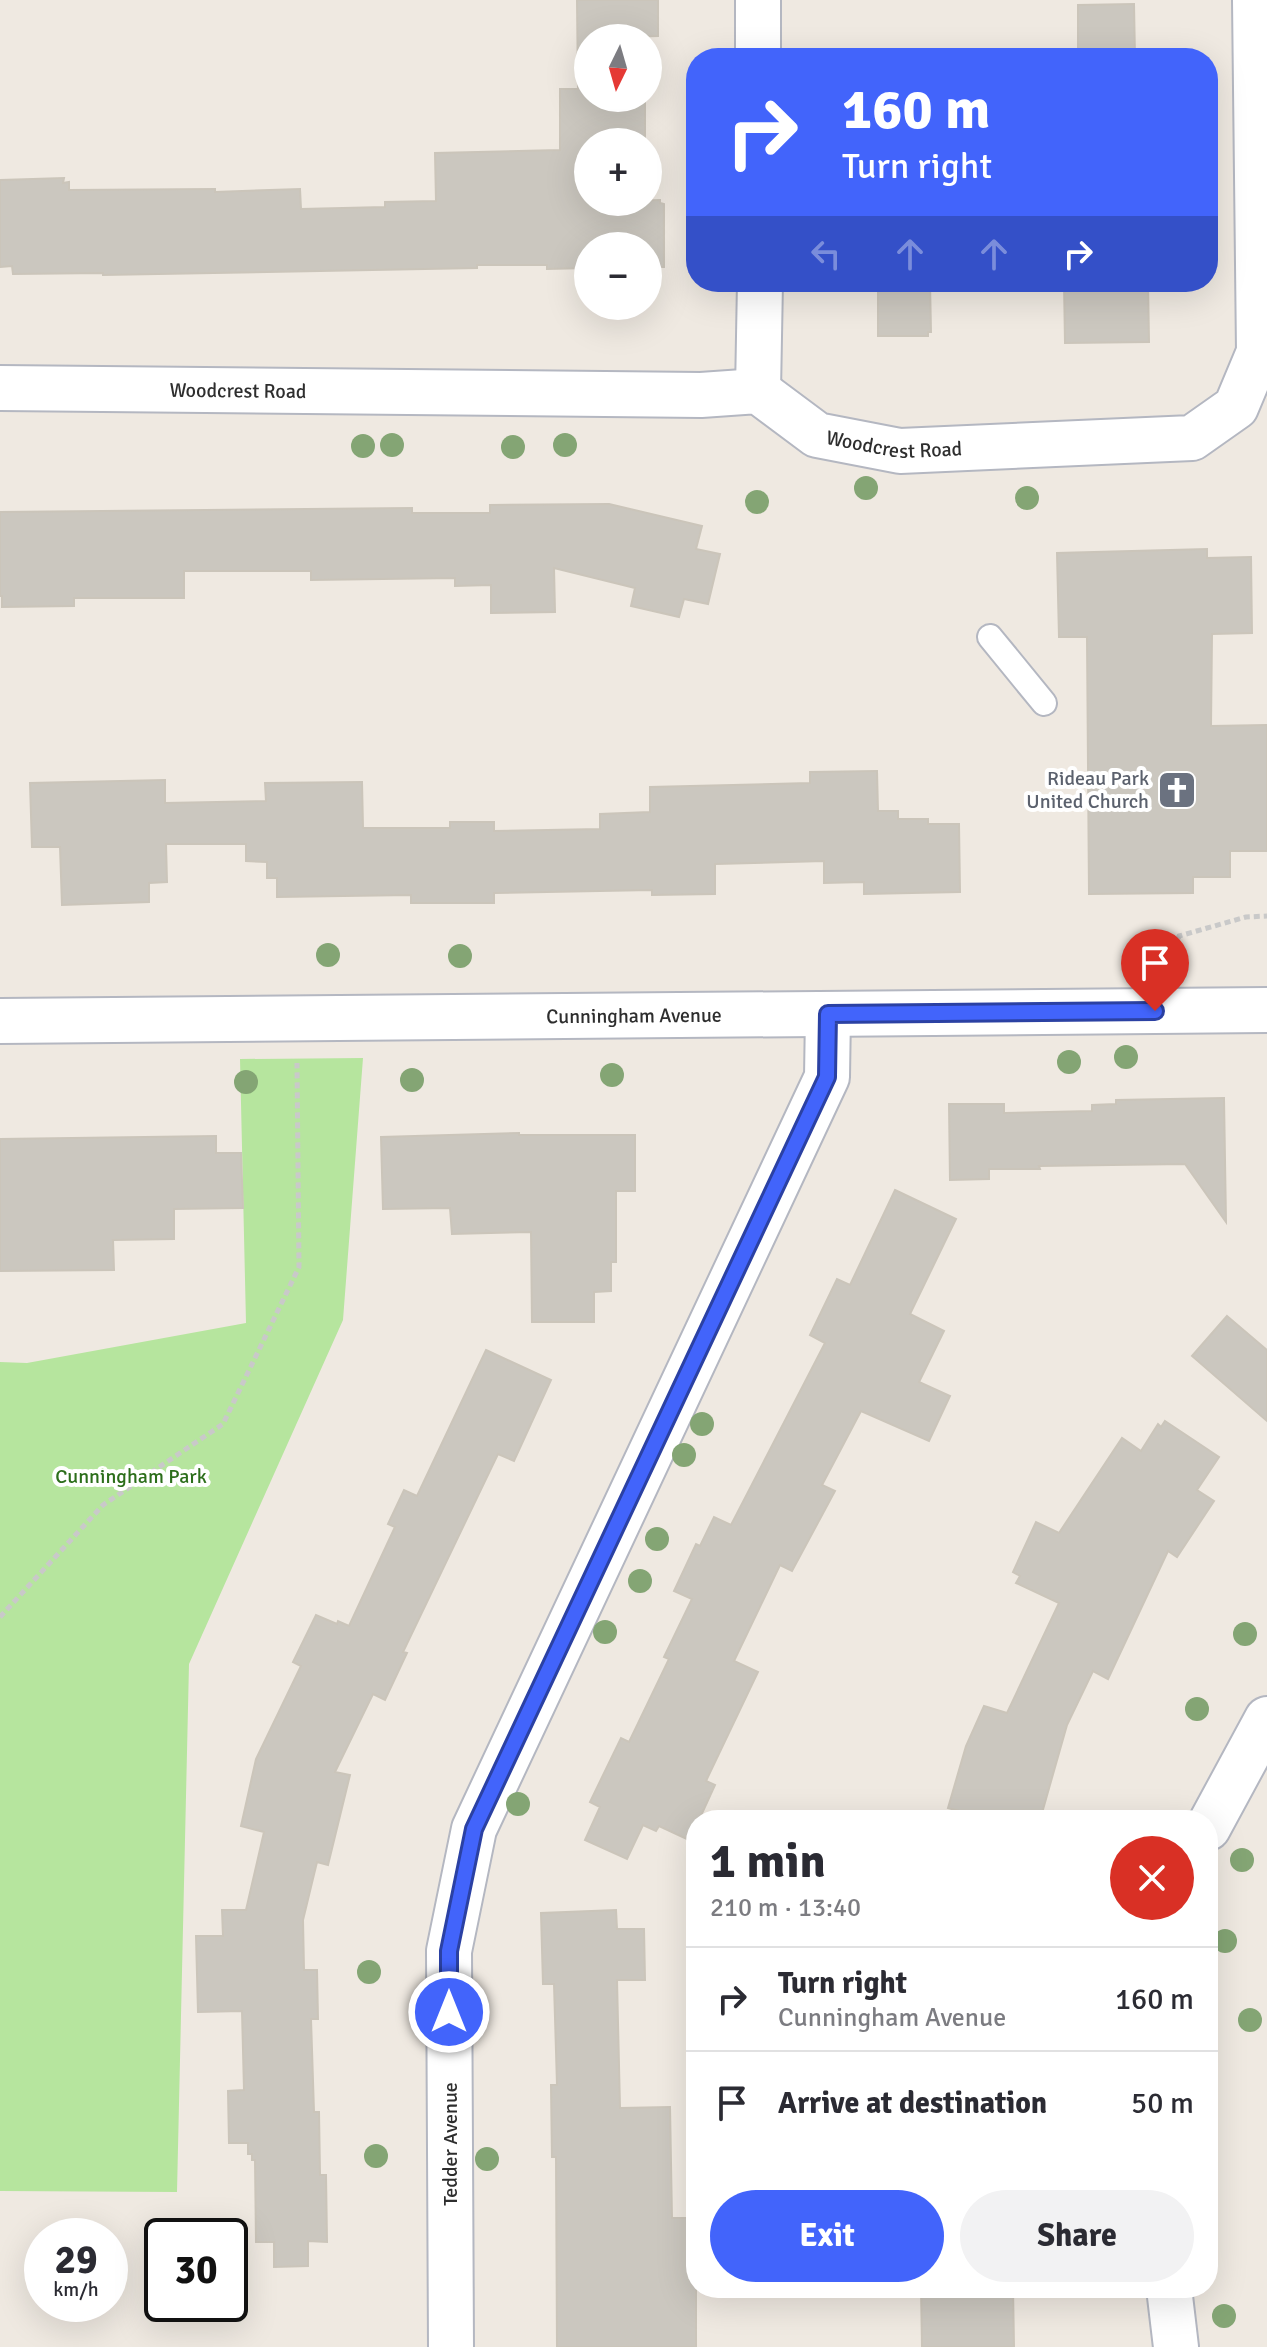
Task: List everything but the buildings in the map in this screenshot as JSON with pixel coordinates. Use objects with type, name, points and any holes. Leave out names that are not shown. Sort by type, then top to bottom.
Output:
[{"type":"street","points":[[758,0],[758,48]]},
{"type":"street","name":"Woodcrest Road","points":[[0,388],[701,395],[758,391],[817,435],[900,451],[1192,438],[1236,407],[1259,352],[1255,0]]},
{"type":"street","points":[[758,391],[760,292]]},
{"type":"street","name":"Cunningham Avenue","points":[[0,1021],[1267,1010]]},
{"type":"street","name":"Tedder Avenue","points":[[451,2347],[449,1951],[474,1829],[827,1077],[828,1014]]},
{"type":"street","points":[[1218,1810],[1267,1719]]},
{"type":"street","points":[[1170,2298],[1176,2347]]},
{"type":"lane","points":[[990,637],[1044,703]]},
{"type":"path","points":[[1155,1011],[1179,936],[1246,917],[1267,916]]},
{"type":"path","points":[[0,1617],[103,1505],[223,1424],[299,1267],[297,1017]]},
{"type":"green space","name":"Cunningham Park","points":[[363,1058],[343,1320],[189,1664],[177,2192],[0,2191],[0,1362],[27,1363],[246,1323],[240,1059]]},
{"type":"place","name":"Rideau Park United Church","points":[[1177,790]]},
{"type":"route","points":[[449,2012],[449,1951],[474,1829],[827,1077],[828,1014],[1155,1011]]}]
